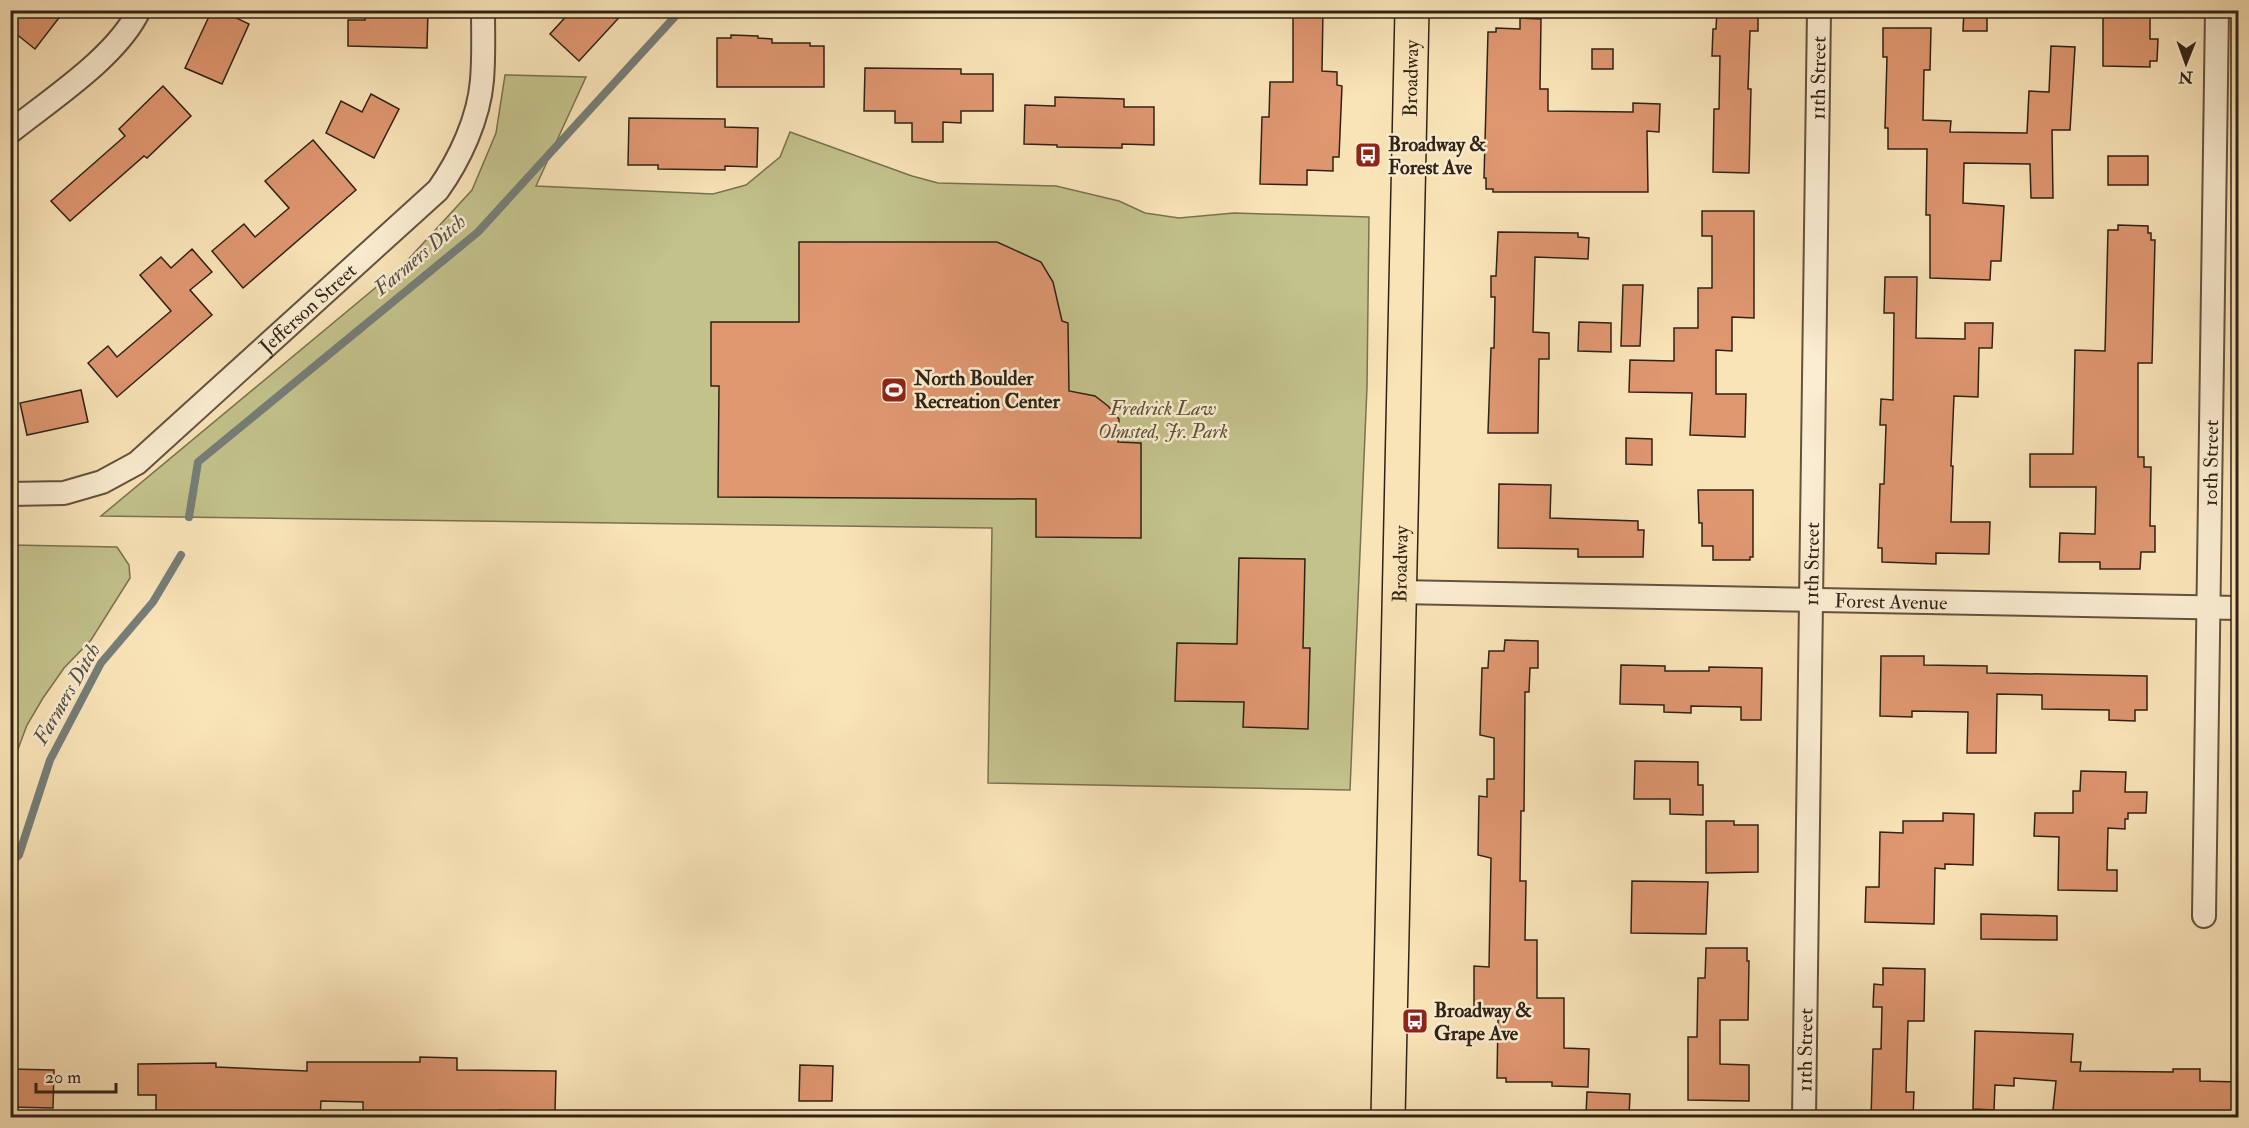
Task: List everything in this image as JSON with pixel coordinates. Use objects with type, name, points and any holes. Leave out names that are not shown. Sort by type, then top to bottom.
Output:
[{"type":"main road","name":"Broadway","points":[[1388,1118],[1412,10]]},
{"type":"street","points":[[10,132],[107,55],[132,26],[138,10]]},
{"type":"street","name":"Jefferson Street","points":[[10,494],[64,493],[102,482],[137,463],[438,190],[472,126],[482,82],[483,10]]},
{"type":"street","name":"11th Street","points":[[1804,1118],[1819,10]]},
{"type":"street","name":"10th Street","points":[[2205,916],[2217,10]]},
{"type":"street","name":"Forest Avenue","points":[[1399,592],[1811,602],[2238,608]]},
{"type":"green space","name":"Fredrick Law Olmsted, Jr. Park","points":[[505,75],[586,77],[536,186],[713,194],[746,185],[780,157],[790,132],[912,176],[938,183],[1056,186],[1119,201],[1145,213],[1179,218],[1234,213],[1369,217],[1367,387],[1350,790],[988,783],[992,528],[101,516],[404,264],[472,190],[496,133]]},
{"type":"green space","points":[[11,545],[117,547],[129,565],[130,578],[91,640],[64,668],[43,698],[27,725],[11,768]]},
{"type":"building","points":[[10,10],[65,10],[35,49],[10,29]]},
{"type":"building","points":[[212,10],[220,10],[249,24],[222,84],[185,68]]},
{"type":"building","points":[[365,10],[428,10],[427,48],[348,46],[348,20],[365,20]]},
{"type":"building","points":[[572,10],[626,10],[579,61],[550,34]]},
{"type":"building","points":[[1293,10],[1323,10],[1322,71],[1337,72],[1337,85],[1342,86],[1339,157],[1333,157],[1333,171],[1307,170],[1307,185],[1260,184],[1262,117],[1269,117],[1270,82],[1293,82]]},
{"type":"building","points":[[1717,10],[1758,10],[1758,31],[1750,31],[1749,173],[1713,172],[1714,109],[1719,109],[1720,56],[1712,56],[1713,29],[1716,29]]},
{"type":"building","points":[[1964,10],[1987,10],[1987,31],[1963,31]]},
{"type":"building","points":[[2103,10],[2150,10],[2150,39],[2158,39],[2157,61],[2150,61],[2150,67],[2103,66]]},
{"type":"building","points":[[1520,18],[1541,19],[1540,89],[1548,89],[1548,111],[1633,112],[1633,103],[1660,104],[1659,132],[1647,131],[1648,192],[1493,192],[1493,189],[1486,189],[1486,178],[1484,178],[1488,32],[1496,32],[1496,28],[1520,29]]},
{"type":"building","points":[[1883,28],[1931,28],[1930,70],[1924,70],[1923,120],[1951,121],[1950,132],[2027,133],[2029,91],[2049,92],[2051,46],[2075,47],[2070,130],[2052,130],[2053,198],[2031,198],[2030,164],[1964,163],[1963,203],[2004,206],[2001,261],[1991,261],[1990,280],[1930,278],[1930,215],[1926,215],[1927,149],[1888,149],[1888,128],[1885,128],[1887,57],[1883,57]]},
{"type":"building","points":[[731,35],[758,36],[758,38],[772,39],[772,43],[810,43],[810,46],[824,46],[824,87],[717,87],[717,38],[731,38]]},
{"type":"building","points":[[1592,49],[1613,49],[1613,69],[1592,69]]},
{"type":"building","points":[[865,68],[961,69],[961,74],[993,74],[993,111],[961,111],[961,123],[943,122],[943,142],[912,142],[912,123],[895,123],[895,111],[864,111]]},
{"type":"building","points":[[163,86],[191,116],[147,158],[144,156],[70,221],[51,201],[125,136],[119,129]]},
{"type":"building","points":[[371,94],[399,109],[374,158],[326,133],[341,101],[362,112]]},
{"type":"building","points":[[1055,97],[1124,99],[1124,107],[1154,107],[1154,145],[1122,144],[1122,148],[1024,144],[1025,105],[1055,106]]},
{"type":"building","points":[[629,118],[725,119],[725,127],[758,128],[757,167],[725,166],[725,170],[658,169],[658,165],[628,165]]},
{"type":"building","points":[[313,140],[356,190],[243,288],[212,251],[244,224],[255,237],[289,208],[265,181]]},
{"type":"building","points":[[2108,156],[2148,156],[2148,185],[2108,185]]},
{"type":"building","points":[[1702,211],[1754,211],[1754,318],[1732,317],[1732,351],[1716,350],[1716,394],[1746,394],[1745,437],[1690,435],[1692,393],[1629,392],[1630,360],[1674,361],[1674,328],[1698,328],[1698,288],[1712,288],[1712,236],[1702,236]]},
{"type":"building","points":[[2118,225],[2148,226],[2151,240],[2155,240],[2152,363],[2138,363],[2138,457],[2144,457],[2144,467],[2151,467],[2150,526],[2155,526],[2155,552],[2141,552],[2140,569],[2100,569],[2100,562],[2059,562],[2060,533],[2095,534],[2096,487],[2030,487],[2030,454],[2073,454],[2075,350],[2105,351],[2108,230],[2118,230]]},
{"type":"building","points":[[1498,232],[1578,233],[1578,237],[1589,238],[1588,259],[1535,257],[1533,332],[1549,333],[1549,359],[1539,359],[1538,433],[1488,433],[1495,297],[1491,297],[1491,276],[1496,276]]},
{"type":"building","name":"North Boulder Recreation Center","points":[[799,242],[997,242],[1041,262],[1053,282],[1062,321],[1068,323],[1069,391],[1095,396],[1108,406],[1119,419],[1118,442],[1141,443],[1141,538],[1036,537],[1036,499],[718,497],[719,386],[711,386],[711,322],[799,322]]},
{"type":"building","points":[[192,249],[212,272],[190,290],[212,315],[117,397],[88,363],[108,346],[117,357],[171,311],[140,275],[161,257],[171,268]]},
{"type":"building","points":[[1885,277],[1917,277],[1916,338],[1965,339],[1965,323],[1993,323],[1992,348],[1979,348],[1978,397],[1954,396],[1951,466],[1953,466],[1951,522],[1990,522],[1989,554],[1936,553],[1936,564],[1882,562],[1882,548],[1878,548],[1880,484],[1884,484],[1886,425],[1880,425],[1881,399],[1893,400],[1894,313],[1884,313]]},
{"type":"building","points":[[1623,285],[1643,285],[1640,346],[1621,346]]},
{"type":"building","points":[[1579,322],[1611,323],[1611,352],[1578,351]]},
{"type":"building","points":[[81,390],[88,422],[27,435],[20,403]]},
{"type":"building","points":[[1626,438],[1652,439],[1652,465],[1626,464]]},
{"type":"building","points":[[1499,484],[1551,485],[1550,518],[1638,521],[1638,530],[1644,530],[1643,557],[1578,557],[1578,549],[1498,548]]},
{"type":"building","points":[[1698,490],[1753,490],[1753,557],[1750,557],[1750,560],[1713,560],[1713,546],[1702,546]]},
{"type":"building","points":[[1239,558],[1305,559],[1303,648],[1310,648],[1308,729],[1243,727],[1244,702],[1175,701],[1177,643],[1237,644]]},
{"type":"building","points":[[1505,640],[1538,641],[1538,668],[1530,668],[1529,692],[1525,692],[1524,811],[1521,811],[1520,881],[1526,881],[1525,940],[1537,940],[1537,998],[1564,998],[1564,1048],[1589,1049],[1588,1087],[1552,1086],[1552,1082],[1506,1082],[1506,1078],[1497,1078],[1498,1018],[1474,1018],[1474,966],[1489,967],[1491,858],[1478,855],[1479,796],[1487,797],[1487,779],[1494,779],[1494,738],[1480,735],[1482,668],[1488,668],[1489,651],[1504,651]]},
{"type":"building","points":[[1881,656],[1924,656],[1924,665],[1987,666],[1987,673],[2147,676],[2147,710],[2135,710],[2135,721],[2109,720],[2109,710],[2042,709],[2042,695],[1997,694],[1996,753],[1967,753],[1968,712],[1912,711],[1912,717],[1880,716]]},
{"type":"building","points":[[1621,665],[1665,666],[1665,671],[1709,671],[1709,667],[1762,668],[1761,720],[1741,720],[1741,707],[1691,706],[1691,713],[1664,712],[1664,705],[1620,704]]},
{"type":"building","points":[[1635,761],[1698,762],[1698,785],[1703,785],[1703,815],[1670,814],[1670,799],[1634,799]]},
{"type":"building","points":[[2081,771],[2126,772],[2125,792],[2147,792],[2146,813],[2128,813],[2128,819],[2125,819],[2125,829],[2108,828],[2107,870],[2117,870],[2117,891],[2058,890],[2059,837],[2034,836],[2035,813],[2073,813],[2073,791],[2080,791]]},
{"type":"building","points":[[1943,813],[1974,814],[1973,865],[1945,864],[1945,869],[1935,868],[1934,924],[1865,922],[1866,887],[1879,887],[1880,832],[1903,833],[1903,821],[1943,821]]},
{"type":"building","points":[[1706,821],[1734,821],[1734,825],[1758,825],[1758,872],[1706,873]]},
{"type":"building","points":[[1632,881],[1708,882],[1706,934],[1631,933]]},
{"type":"building","points":[[1981,914],[2057,916],[2057,940],[1981,939]]},
{"type":"building","points":[[1706,948],[1747,948],[1747,961],[1749,961],[1748,1020],[1720,1020],[1720,1064],[1749,1065],[1749,1101],[1688,1100],[1688,1037],[1697,1037],[1698,978],[1705,978]]},
{"type":"building","points":[[1883,968],[1925,969],[1924,1021],[1908,1021],[1906,1092],[1914,1092],[1913,1118],[1871,1118],[1873,1049],[1881,1049],[1882,1007],[1873,1007],[1874,984],[1883,985]]},
{"type":"building","points":[[1975,1031],[2073,1034],[2071,1062],[2081,1062],[2080,1071],[2173,1072],[2173,1069],[2200,1069],[2200,1081],[2238,1082],[2238,1113],[2196,1112],[2196,1115],[2053,1110],[2056,1081],[2014,1078],[2014,1086],[1995,1085],[1994,1110],[1973,1109]]},
{"type":"building","points":[[420,1057],[457,1058],[457,1070],[556,1071],[555,1112],[499,1110],[498,1118],[383,1114],[383,1118],[363,1118],[363,1102],[321,1101],[320,1118],[191,1118],[191,1111],[156,1111],[156,1095],[138,1095],[138,1064],[216,1063],[216,1067],[307,1071],[307,1062],[420,1062]]},
{"type":"building","points":[[800,1065],[833,1066],[832,1101],[799,1101]]},
{"type":"building","points":[[10,1069],[54,1070],[53,1108],[10,1107]]},
{"type":"building","points":[[1587,1092],[1630,1094],[1629,1116],[1586,1115]]},
{"type":"waterway","name":"Farmers Ditch","points":[[189,517],[198,462],[478,232],[681,10]]},
{"type":"waterway","name":"Farmers Ditch","points":[[10,864],[19,855],[50,760],[101,663],[153,602],[181,555]]},
{"type":"place","name":"Broadway & Forest Ave","points":[[1368,155]]},
{"type":"place","name":"North Boulder Recreation Center","points":[[894,390]]},
{"type":"place","name":"Broadway & Grape Ave","points":[[1415,1021]]}]
